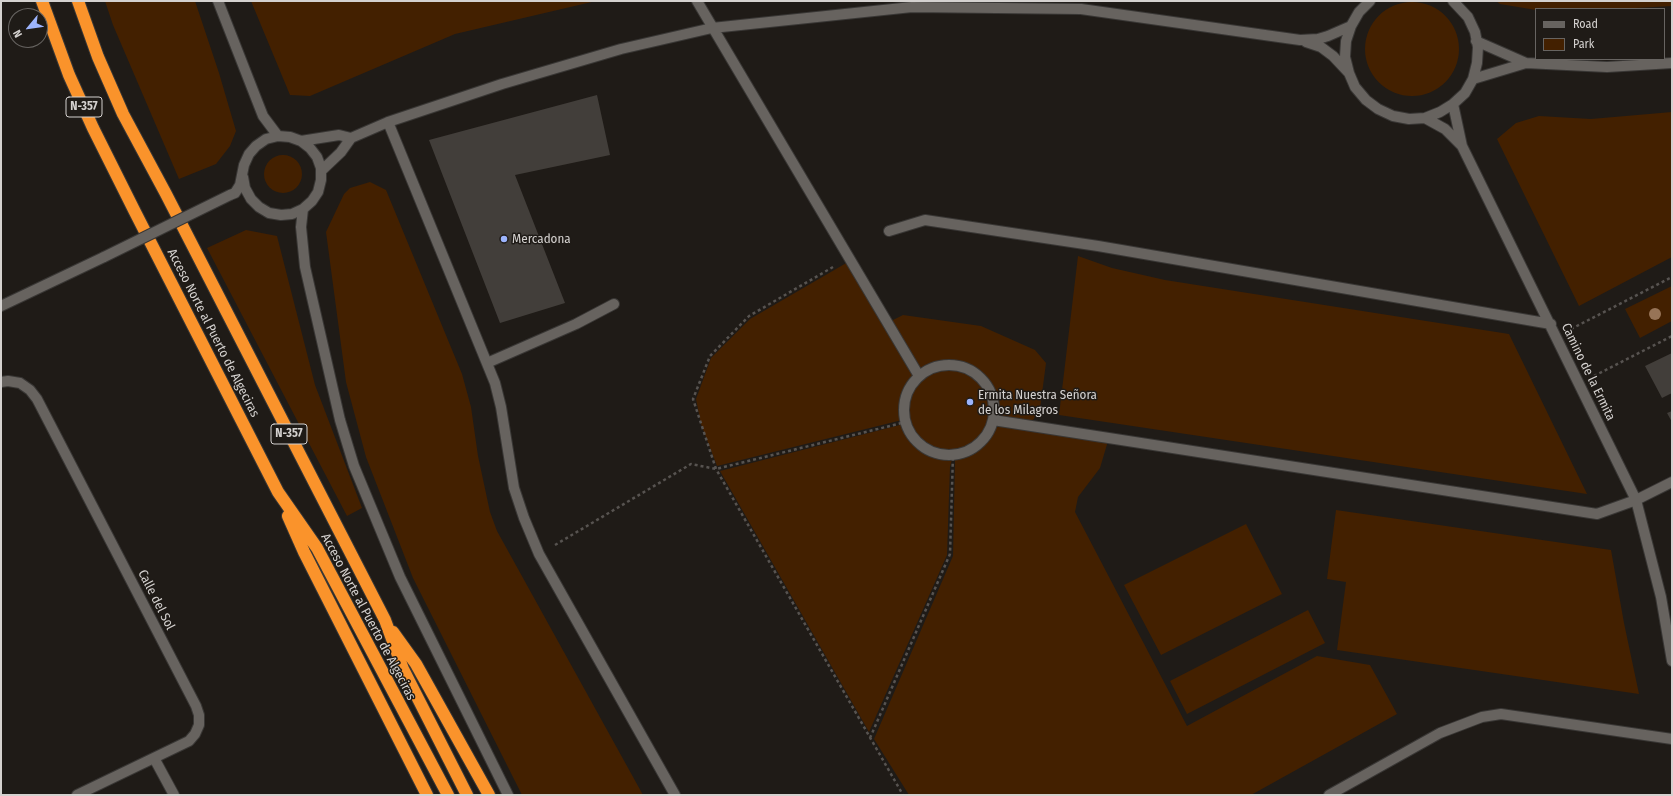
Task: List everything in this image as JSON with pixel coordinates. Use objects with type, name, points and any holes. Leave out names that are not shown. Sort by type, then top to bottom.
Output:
[{"type":"highway","name":"Acceso Norte al Puerto de Algeciras","points":[[42,1],[67,68],[96,135],[278,492],[317,548],[448,795]]},
{"type":"highway","name":"Acceso Norte al Puerto de Algeciras","points":[[78,1],[98,57],[123,114],[166,194],[384,620],[403,670],[467,795]]},
{"type":"highway","points":[[278,492],[304,552],[427,795]]},
{"type":"highway","points":[[384,620],[416,664],[489,795]]},
{"type":"street","points":[[218,1],[263,116],[278,136]]},
{"type":"street","points":[[697,1],[920,376]]},
{"type":"street","points":[[1370,1],[1359,12],[1351,26],[1346,41],[1345,57],[1349,73],[1355,87],[1366,100],[1378,109],[1393,116],[1409,119],[1425,118],[1440,112],[1453,104],[1464,93],[1473,79],[1477,64],[1475,32],[1468,17],[1453,1]]},
{"type":"street","points":[[321,171],[341,152],[351,138],[388,122],[502,84],[614,51],[712,28],[912,7],[1081,9],[1300,40],[1322,47],[1349,73]]},
{"type":"street","points":[[1300,40],[1318,39],[1351,26]]},
{"type":"street","points":[[1476,41],[1526,63]]},
{"type":"street","points":[[1473,79],[1526,63],[1607,67],[1672,63]]},
{"type":"street","name":"Camino de la Ermita","points":[[1453,104],[1462,146],[1551,324],[1636,500],[1661,597],[1672,661]]},
{"type":"street","points":[[1425,118],[1445,128],[1462,146]]},
{"type":"street","points":[[388,122],[495,383],[501,407],[514,488],[524,518],[539,554],[675,795]]},
{"type":"street","points":[[301,141],[339,135],[351,138]]},
{"type":"street","points":[[278,136],[290,137],[301,141],[310,148],[317,157],[321,171],[322,180],[318,192],[312,202],[303,209],[292,214],[281,215],[269,213],[259,208],[250,199],[245,188],[243,177],[244,165],[249,154],[256,146],[266,139],[278,136]]},
{"type":"street","points":[[1,306],[233,194],[243,177]]},
{"type":"street","points":[[233,194],[250,199]]},
{"type":"street","points":[[303,209],[301,227],[305,267],[340,420],[354,466],[400,577],[508,795]]},
{"type":"street","points":[[889,232],[925,220],[1098,246],[1551,324]]},
{"type":"street","points":[[487,363],[576,324],[614,304]]},
{"type":"street","points":[[945,365],[960,366],[973,371],[983,380],[991,392],[994,406],[993,420],[988,434],[979,444],[966,452],[953,455],[937,454],[923,447],[912,436],[906,422],[904,409],[906,397],[911,386],[920,376],[931,369],[945,365]]},
{"type":"street","name":"Calle del Sol","points":[[1,382],[8,381],[20,383],[30,390],[37,399],[196,706],[198,725],[195,734],[181,747],[154,758],[77,795]]},
{"type":"street","points":[[993,420],[1597,514],[1636,500],[1672,482]]},
{"type":"street","points":[[1329,795],[1440,733],[1482,718],[1500,714],[1672,739]]},
{"type":"street","points":[[154,758],[174,795]]},
{"type":"path","points":[[849,257],[749,316],[710,356],[693,399],[716,469],[903,795]]},
{"type":"path","points":[[1556,336],[1672,277]]},
{"type":"path","points":[[1579,384],[1672,336]]},
{"type":"path","points":[[539,554],[691,464],[716,469],[906,422]]},
{"type":"path","points":[[870,738],[950,554],[953,455]]},
{"type":"green space","points":[[105,1],[195,1],[219,73],[236,131],[230,146],[216,164],[179,179],[113,25]]},
{"type":"green space","points":[[251,1],[596,1],[455,34],[310,96],[290,95]]},
{"type":"green space","points":[[1496,1],[1672,1],[1672,6],[1635,8],[1535,8],[1535,10],[1500,4]]},
{"type":"green space","points":[[1412,2],[1430,5],[1445,16],[1456,31],[1459,49],[1456,67],[1445,82],[1430,93],[1412,96],[1394,93],[1379,82],[1368,67],[1365,49],[1368,31],[1379,16],[1394,5]]},
{"type":"green space","points":[[1672,112],[1672,257],[1579,306],[1497,139],[1516,123],[1539,116],[1591,119]]},
{"type":"green space","points":[[283,155],[296,161],[302,174],[296,187],[283,193],[270,187],[264,174],[270,161]]},
{"type":"green space","points":[[370,182],[386,190],[462,374],[471,407],[478,456],[490,512],[497,531],[643,795],[522,795],[413,578],[366,457],[346,382],[326,232],[344,194],[350,188]]},
{"type":"green space","points":[[246,230],[277,236],[315,385],[362,508],[347,516],[207,248]]},
{"type":"green space","points":[[1078,256],[1112,268],[1165,280],[1509,334],[1587,494],[1059,415]]},
{"type":"green space","points":[[848,262],[889,322],[903,315],[981,326],[1035,350],[1046,363],[1040,409],[1031,423],[1108,441],[1100,468],[1078,497],[1075,512],[1187,726],[1317,656],[1370,665],[1397,714],[1251,795],[909,795],[874,739],[953,556],[955,460],[953,456],[950,467],[947,555],[869,732],[720,471],[900,425],[905,422],[898,421],[717,466],[701,424],[696,399],[711,358],[750,319]]},
{"type":"green space","points":[[1672,286],[1672,321],[1640,338],[1625,309]]},
{"type":"green space","points":[[1336,510],[1611,550],[1639,694],[1337,650],[1346,582],[1327,579]]},
{"type":"green space","points":[[1246,524],[1282,594],[1161,655],[1124,585]]},
{"type":"green space","points":[[1308,610],[1325,643],[1187,714],[1170,681]]},
{"type":"building","name":"Mercadona","points":[[597,95],[610,155],[515,175],[565,303],[500,323],[429,140]]},
{"type":"building","points":[[1672,353],[1672,393],[1662,398],[1645,366]]},
{"type":"building","points":[[1672,411],[1672,422],[1667,413]]},
{"type":"place","name":"Mercadona","points":[[504,239]]},
{"type":"place","name":"Ermita Nuestra Señora de los Milagros","points":[[970,402]]}]
